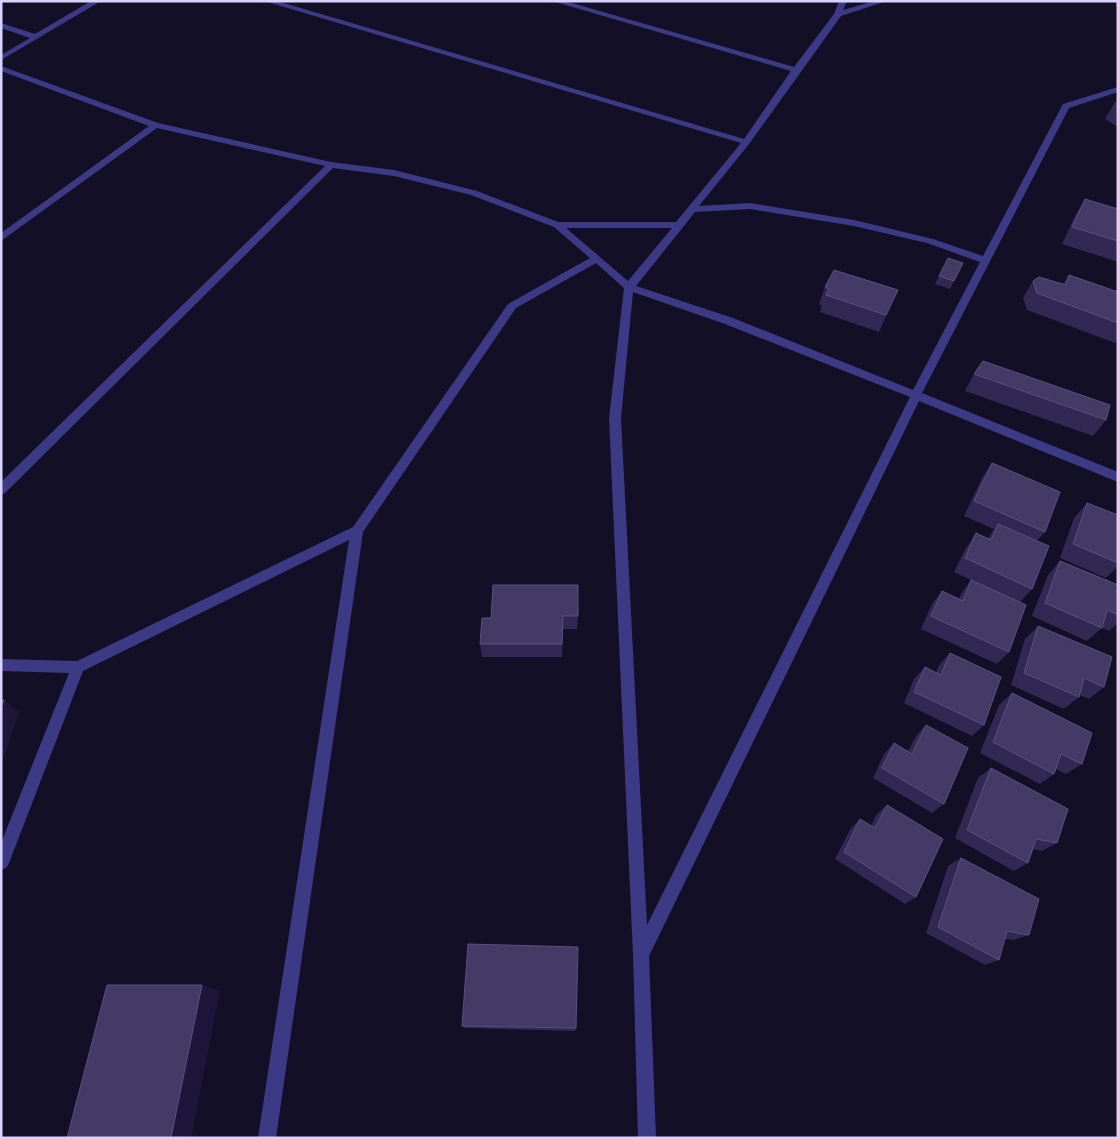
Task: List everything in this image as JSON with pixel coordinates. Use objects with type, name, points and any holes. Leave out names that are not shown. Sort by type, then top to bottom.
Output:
[{"type":"street","points":[[1,58],[97,1]]},
{"type":"street","points":[[268,1],[746,142]]},
{"type":"street","points":[[556,1],[796,70]]},
{"type":"street","points":[[647,1138],[641,955],[615,418],[629,287],[746,142],[838,14],[843,1]]},
{"type":"street","points":[[838,14],[883,1]]},
{"type":"street","points":[[1,25],[35,37]]},
{"type":"street","points":[[1,68],[155,125],[331,165],[394,173],[474,193],[557,225],[629,287],[728,321],[916,394],[1118,477]]},
{"type":"street","points":[[641,955],[916,394],[1066,106],[1112,91],[1118,100]]},
{"type":"street","points":[[1,238],[155,125]]},
{"type":"street","points":[[1,490],[331,165]]},
{"type":"street","points":[[692,209],[750,206],[854,224],[930,242],[986,261]]},
{"type":"street","points":[[557,225],[680,225]]},
{"type":"street","points":[[267,1138],[357,531],[512,306],[596,258]]},
{"type":"street","points":[[1,665],[78,667],[357,531]]},
{"type":"street","points":[[1,863],[78,667]]},
{"type":"building","points":[[1085,199],[1118,209],[1118,241],[1072,227]]},
{"type":"building","points":[[948,258],[963,263],[954,281],[939,276]]},
{"type":"building","points":[[834,270],[898,290],[886,315],[826,295],[829,289],[825,287]]},
{"type":"building","points":[[1069,275],[1118,292],[1118,323],[1037,293],[1033,281],[1039,277],[1066,285]]},
{"type":"building","points":[[983,361],[1110,405],[1106,420],[974,374]]},
{"type":"building","points":[[992,463],[1060,492],[1045,532],[974,501]]},
{"type":"building","points":[[1087,503],[1118,515],[1118,563],[1073,544]]},
{"type":"building","points":[[998,524],[1049,546],[1032,589],[965,558],[976,533],[991,540]]},
{"type":"building","points":[[1060,561],[1118,585],[1118,615],[1107,610],[1102,628],[1045,603]]},
{"type":"building","points":[[971,580],[1026,605],[1009,652],[931,616],[942,591],[963,601]]},
{"type":"building","points":[[493,585],[578,585],[578,616],[563,616],[562,644],[480,644],[482,618],[491,618]]},
{"type":"building","points":[[1038,626],[1112,657],[1104,687],[1084,678],[1079,697],[1024,673]]},
{"type":"building","points":[[950,653],[1001,677],[984,725],[914,692],[925,667],[941,675]]},
{"type":"building","points":[[1012,693],[1092,733],[1082,764],[1061,754],[1054,774],[993,742]]},
{"type":"building","points":[[926,725],[968,748],[944,804],[882,768],[894,743],[912,754]]},
{"type":"building","points":[[991,768],[1068,809],[1057,843],[1036,839],[1028,863],[967,830]]},
{"type":"building","points":[[887,805],[943,839],[916,897],[844,852],[860,819],[875,828]]},
{"type":"building","points":[[961,858],[1039,899],[1029,935],[1007,931],[999,960],[938,927]]},
{"type":"building","points":[[468,944],[578,947],[576,1028],[462,1026]]},
{"type":"building","points":[[107,985],[202,985],[171,1138],[67,1138]]}]
